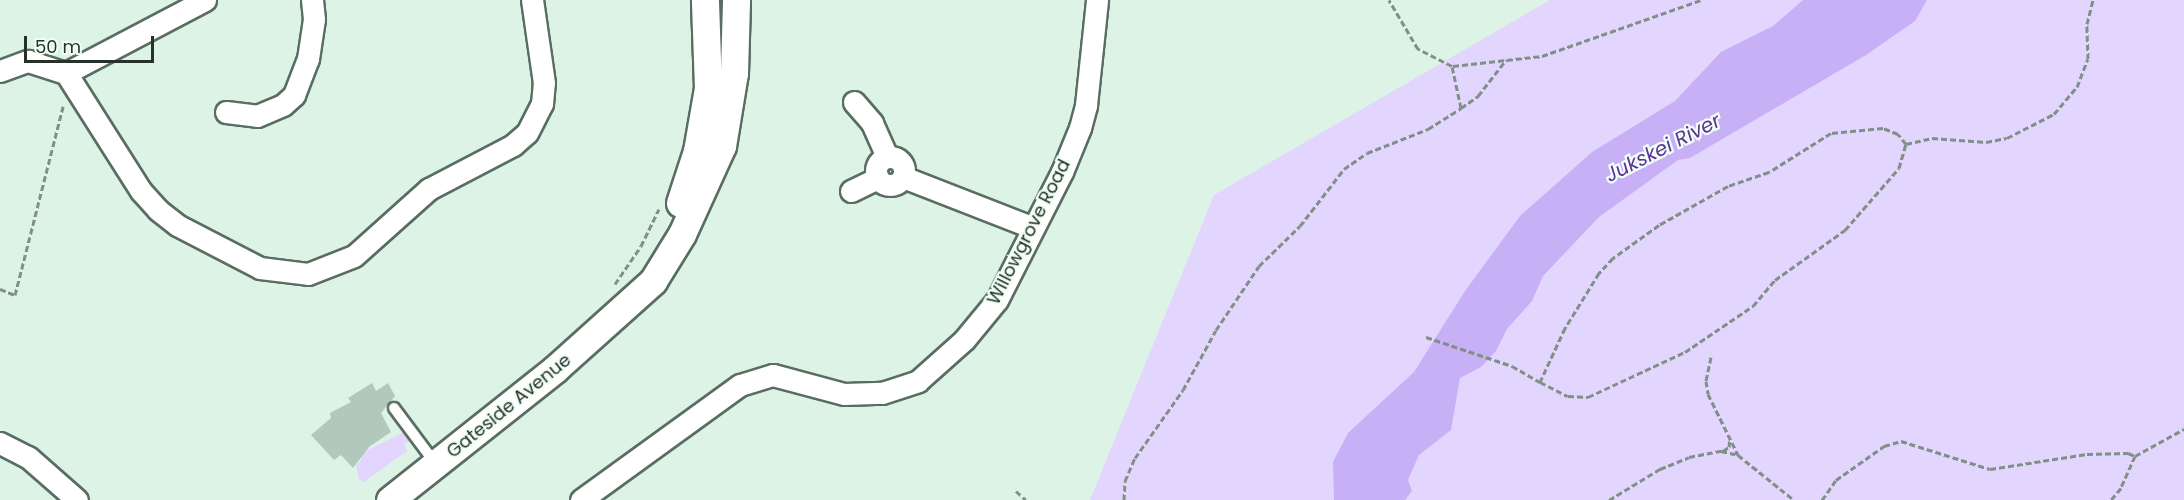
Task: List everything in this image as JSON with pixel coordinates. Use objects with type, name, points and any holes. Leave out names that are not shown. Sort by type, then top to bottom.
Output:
[{"type":"street","points":[[68,76],[205,0]]},
{"type":"street","points":[[226,112],[257,116],[283,105],[294,95],[308,59],[314,19],[312,0]]},
{"type":"street","points":[[0,71],[28,61],[68,76],[141,191],[158,210],[177,225],[260,268],[308,274],[354,256],[429,189],[513,145],[527,133],[542,104],[544,83],[532,0]]},
{"type":"street","name":"Gateside Avenue","points":[[390,500],[555,369],[618,299],[683,198],[697,151],[708,88],[705,0]]},
{"type":"street","name":"Gateside Avenue","points":[[618,299],[653,281],[671,255],[722,146],[734,73],[736,0]]},
{"type":"street","name":"Willowgrove Road","points":[[581,500],[725,394],[758,378],[791,377],[861,396],[918,381],[985,316],[1062,172],[1080,128],[1086,105],[1097,0]]},
{"type":"street","points":[[854,102],[872,123],[887,157],[902,162],[903,177]]},
{"type":"street","points":[[878,178],[876,167],[887,157]]},
{"type":"street","points":[[903,177],[1031,227]]},
{"type":"street","points":[[878,178],[891,185],[903,177]]},
{"type":"street","points":[[850,191],[878,178]]},
{"type":"street","points":[[0,443],[28,457],[77,500]]},
{"type":"lane","points":[[394,408],[436,464]]},
{"type":"path","points":[[1389,0],[1418,49],[1452,66],[1506,60],[1568,48],[1701,0]]},
{"type":"path","points":[[1906,144],[1932,138],[1986,141],[2007,138],[2054,114],[2077,87],[2088,59],[2087,24],[2093,0]]},
{"type":"path","points":[[1124,500],[1125,482],[1135,458],[1178,398],[1216,330],[1259,266],[1311,214],[1344,169],[1367,153],[1428,129],[1461,108],[1478,96],[1506,60]]},
{"type":"path","points":[[1452,66],[1461,108]]},
{"type":"path","points":[[0,289],[15,295],[68,76]]},
{"type":"path","points":[[1540,382],[1570,319],[1599,273],[1612,258],[1659,225],[1728,186],[1777,168],[1832,133],[1884,128],[1898,134],[1906,144]]},
{"type":"path","points":[[1426,337],[1512,366],[1568,396],[1588,396],[1685,352],[1753,306],[1775,280],[1845,230],[1899,168],[1906,144]]},
{"type":"path","points":[[618,299],[660,205]]},
{"type":"path","points":[[1711,357],[1706,381],[1708,394],[1738,455]]},
{"type":"path","points":[[2111,500],[2135,456],[2184,429]]},
{"type":"path","points":[[1609,500],[1674,462],[1723,451],[1729,447],[1730,436]]},
{"type":"path","points":[[1822,500],[1836,480],[1896,441],[1990,469],[2105,452],[2120,451],[2135,456]]},
{"type":"path","points":[[1723,451],[1738,455],[1794,500]]},
{"type":"path","points":[[1016,491],[1026,500]]},
{"type":"shaded area","points":[[1550,0],[2184,0],[2184,500],[1090,500],[1214,195]]},
{"type":"shaded area","points":[[404,432],[410,441],[404,444],[407,451],[364,482],[359,480],[356,465],[362,459],[360,454]]},
{"type":"water","name":"Jukskei River","points":[[1803,0],[1927,0],[1915,21],[1866,55],[1690,158],[1678,160],[1599,217],[1543,276],[1532,301],[1507,329],[1496,351],[1481,367],[1460,378],[1451,430],[1419,455],[1408,480],[1412,491],[1405,500],[1334,500],[1333,462],[1348,433],[1414,372],[1465,291],[1520,216],[1592,152],[1675,101],[1721,52],[1773,26]]},
{"type":"building","points":[[372,383],[376,391],[388,383],[395,396],[381,413],[391,432],[369,447],[353,468],[341,455],[334,460],[311,435],[331,418],[330,413],[351,402],[348,398]]}]
